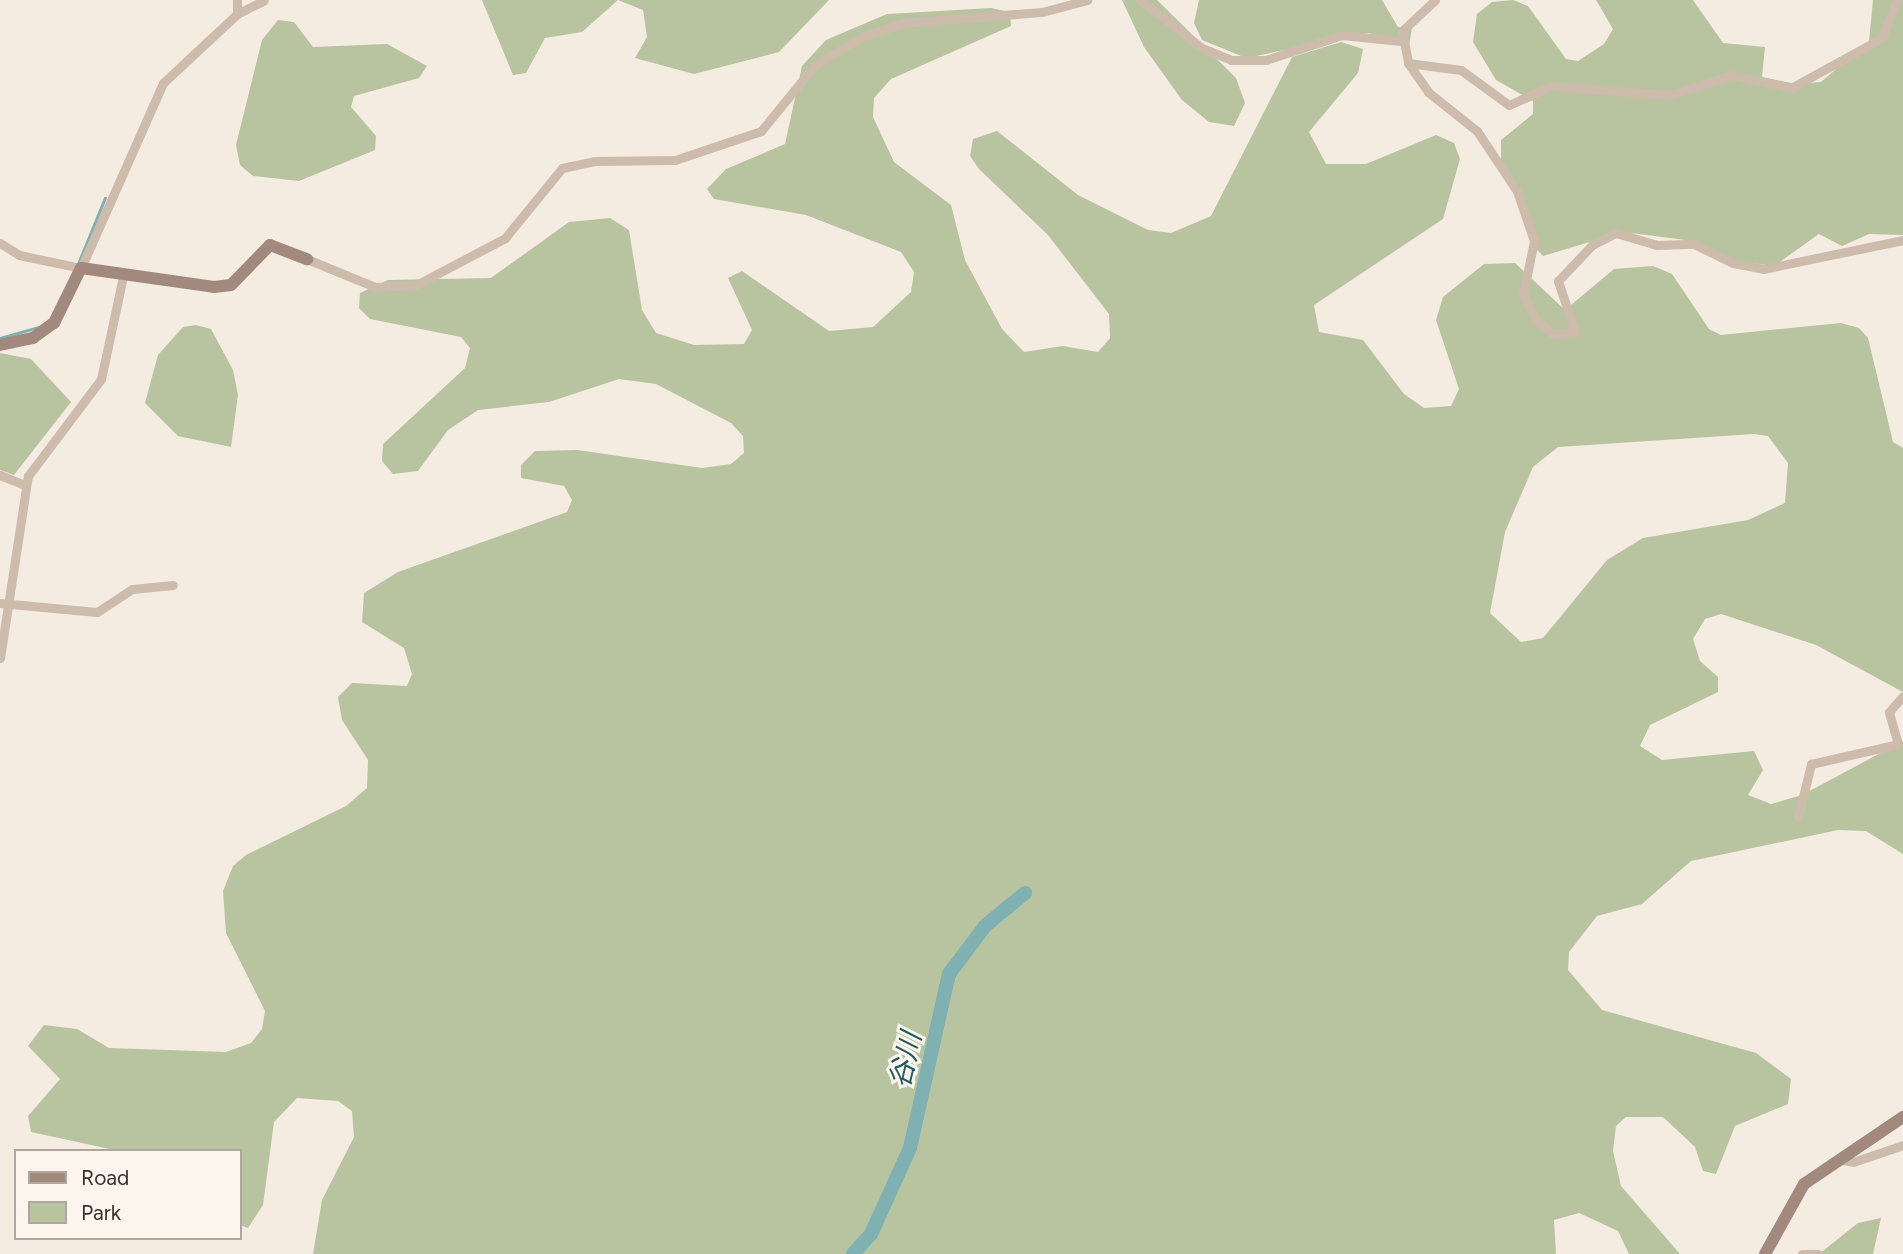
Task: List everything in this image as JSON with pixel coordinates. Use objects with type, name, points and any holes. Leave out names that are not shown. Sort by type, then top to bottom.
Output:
[{"type":"street","points":[[237,0],[237,14]]},
{"type":"street","points":[[0,345],[33,338],[54,323],[163,83],[237,14],[264,0]]},
{"type":"street","points":[[0,243],[19,256],[123,276],[214,287],[231,285],[270,245],[375,287],[416,285],[505,238],[562,168],[594,161],[675,160],[761,131],[815,65],[864,36],[904,23],[1042,12],[1087,0]]},
{"type":"street","points":[[1140,0],[1202,48],[1231,60],[1275,58],[1342,35],[1402,41]]},
{"type":"street","points":[[1435,0],[1407,23],[1402,41],[1408,63],[1428,92],[1477,131],[1517,191],[1534,240],[1523,294],[1535,320],[1552,334],[1575,332],[1558,281],[1592,244],[1616,233],[1657,245],[1695,244],[1733,263],[1763,269],[1903,240]]},
{"type":"street","points":[[1408,63],[1461,70],[1509,105],[1550,86],[1670,95],[1732,75],[1791,88],[1882,38],[1897,0]]},
{"type":"street","points":[[0,658],[12,604],[25,485],[101,379],[123,276]]},
{"type":"street","points":[[0,475],[25,485]]},
{"type":"street","points":[[0,603],[97,612],[132,589],[173,585]]},
{"type":"street","points":[[1798,817],[1811,764],[1898,744],[1889,712],[1903,696]]},
{"type":"street","points":[[1765,1254],[1804,1184],[1837,1158],[1903,1117]]},
{"type":"street","points":[[1837,1158],[1853,1162],[1903,1145]]},
{"type":"street","points":[[1802,1254],[1818,1254]]},
{"type":"green space","points":[[482,0],[618,0],[582,32],[545,38],[526,73],[513,75]]},
{"type":"green space","points":[[618,0],[829,0],[779,52],[694,74],[635,58],[647,37],[643,10]]},
{"type":"green space","points":[[1122,0],[1157,0],[1236,78],[1245,103],[1234,126],[1209,122],[1182,100],[1144,47]]},
{"type":"green space","points":[[1199,0],[1382,0],[1398,27],[1412,28],[1409,46],[1369,33],[1246,58],[1202,40],[1194,23]]},
{"type":"green space","points":[[1513,0],[1528,6],[1566,59],[1578,61],[1604,44],[1613,29],[1596,0],[1693,0],[1723,43],[1765,47],[1762,77],[1796,84],[1821,82],[1869,41],[1873,0],[1903,0],[1903,235],[1869,234],[1842,246],[1819,234],[1774,266],[1721,259],[1693,241],[1623,232],[1543,256],[1531,243],[1521,202],[1501,164],[1501,140],[1533,114],[1533,101],[1496,80],[1473,42],[1477,14],[1492,2]]},
{"type":"green space","points":[[991,8],[1010,12],[1011,26],[891,79],[874,98],[873,117],[894,162],[951,205],[965,260],[1002,329],[1024,352],[1063,346],[1098,352],[1110,338],[1109,314],[1048,235],[979,169],[970,156],[973,139],[997,131],[1078,195],[1148,230],[1171,233],[1211,216],[1292,57],[1341,42],[1363,49],[1358,73],[1309,132],[1326,164],[1366,164],[1436,135],[1454,143],[1460,159],[1443,219],[1314,305],[1319,332],[1363,340],[1404,394],[1424,408],[1451,406],[1459,389],[1436,320],[1443,297],[1484,264],[1515,263],[1565,310],[1614,269],[1653,266],[1672,274],[1709,329],[1721,335],[1841,323],[1859,328],[1868,338],[1893,442],[1903,448],[1903,692],[1816,645],[1721,614],[1705,619],[1693,639],[1700,661],[1718,677],[1718,692],[1650,725],[1640,746],[1662,760],[1754,751],[1763,770],[1748,795],[1771,804],[1802,795],[1903,741],[1903,854],[1866,831],[1838,830],[1691,861],[1642,904],[1597,916],[1569,952],[1568,970],[1602,1010],[1756,1053],[1791,1079],[1788,1104],[1735,1126],[1716,1174],[1703,1171],[1695,1147],[1663,1117],[1626,1117],[1616,1126],[1613,1151],[1621,1186],[1680,1254],[1629,1254],[1618,1231],[1579,1213],[1554,1220],[1556,1254],[313,1254],[322,1200],[354,1137],[352,1111],[338,1101],[297,1098],[274,1122],[263,1205],[248,1228],[242,1226],[242,1149],[110,1149],[31,1132],[28,1116],[60,1079],[28,1046],[44,1025],[77,1029],[109,1048],[226,1052],[251,1043],[262,1029],[265,1011],[226,933],[223,891],[233,866],[246,855],[346,806],[367,788],[368,760],[342,720],[338,697],[352,683],[407,686],[412,674],[404,648],[362,622],[364,593],[398,572],[567,512],[572,500],[564,486],[521,478],[521,465],[535,451],[577,450],[702,468],[731,464],[744,453],[743,436],[731,423],[656,384],[619,379],[549,402],[478,410],[448,430],[418,471],[393,474],[382,461],[383,444],[465,368],[470,348],[461,337],[370,319],[359,308],[360,293],[388,280],[491,278],[569,222],[610,218],[629,230],[642,310],[656,333],[694,345],[744,344],[752,330],[728,278],[742,271],[829,331],[873,327],[911,292],[914,272],[901,252],[806,215],[714,199],[707,189],[726,169],[785,144],[802,66],[826,40],[887,14]],"holes":[[[1754,434],[1768,436],[1788,463],[1785,503],[1748,520],[1643,538],[1607,560],[1543,638],[1521,642],[1490,613],[1505,532],[1533,467],[1558,447]]]},
{"type":"green space","points":[[278,20],[294,22],[313,47],[387,44],[427,66],[419,78],[354,96],[351,107],[376,136],[375,150],[299,181],[253,176],[240,165],[236,145],[262,40]]},
{"type":"green space","points":[[196,325],[211,329],[233,370],[238,395],[231,447],[178,436],[145,403],[158,355],[183,327]]},
{"type":"green space","points":[[0,353],[31,359],[71,402],[14,475],[0,470]]},
{"type":"green space","points":[[1881,1218],[1873,1254],[1819,1254],[1858,1223]]},
{"type":"waterway","points":[[78,264],[105,198]]},
{"type":"waterway","points":[[0,338],[38,327]]},
{"type":"waterway","name":"谷川","points":[[853,1254],[871,1234],[910,1148],[949,974],[985,926],[1025,893]]}]
